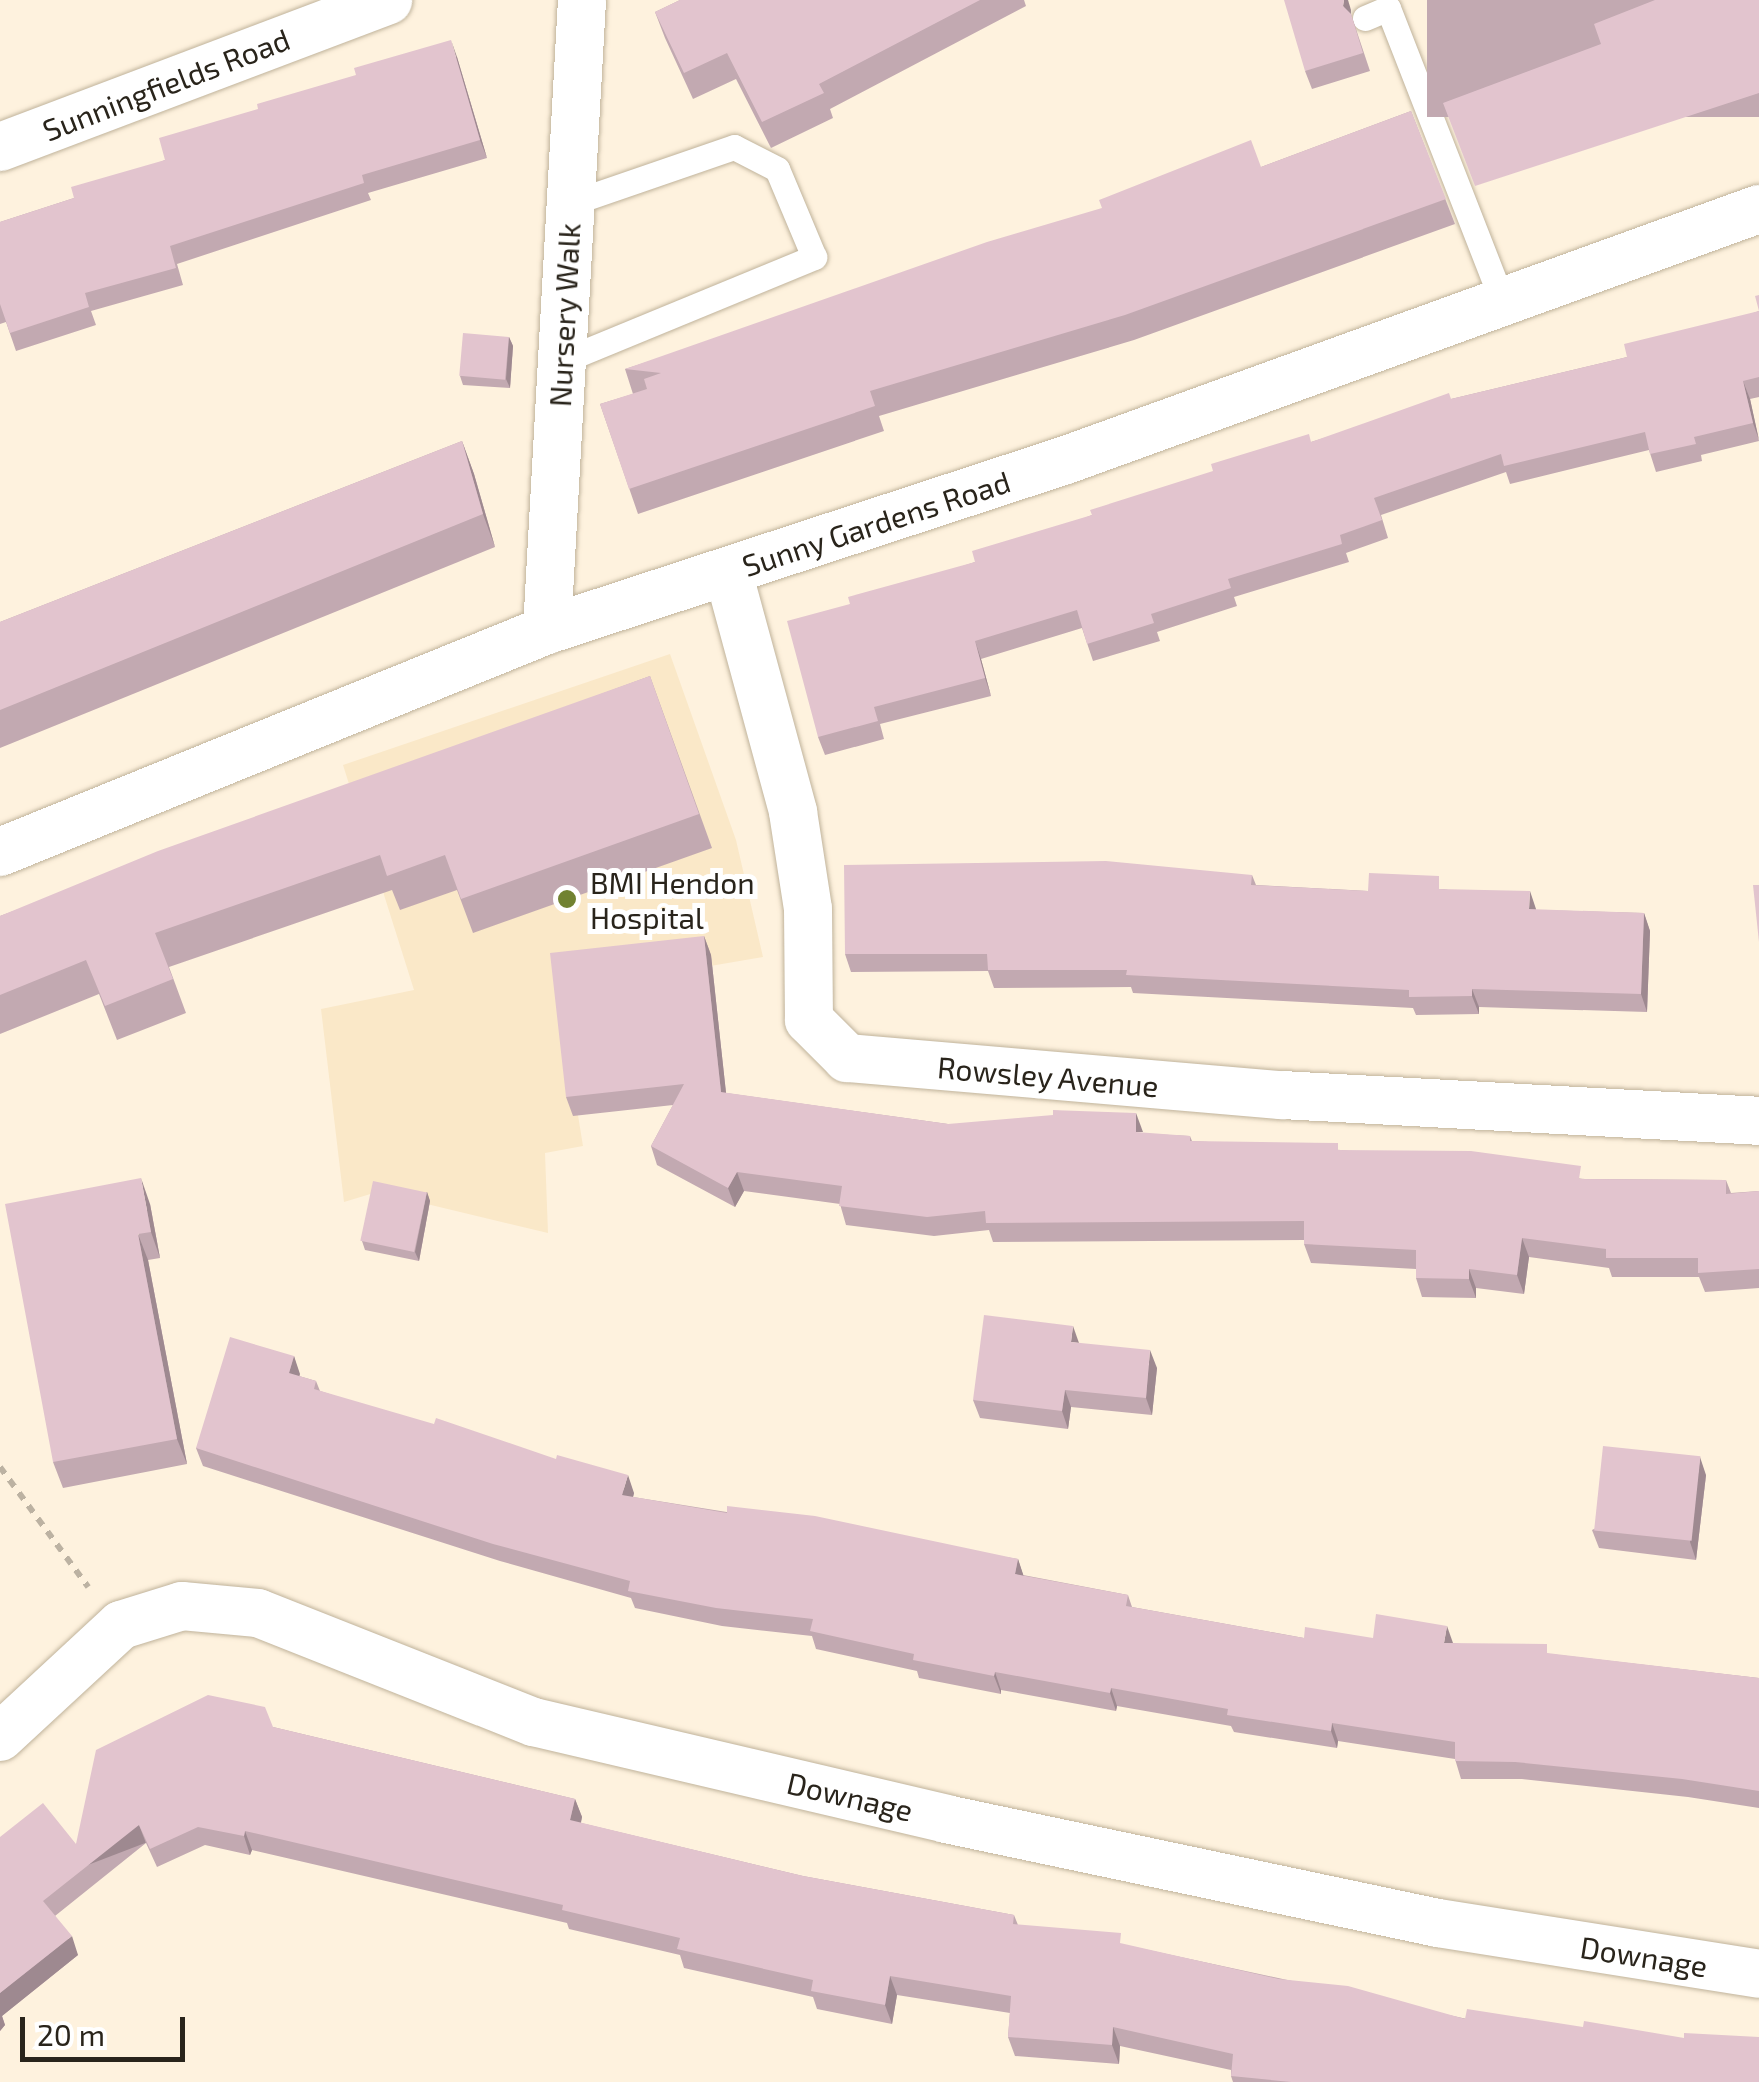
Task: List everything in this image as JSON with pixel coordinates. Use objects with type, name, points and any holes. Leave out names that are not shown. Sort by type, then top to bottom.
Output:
[{"type":"street","name":"Sunningfields Road","points":[[0,147],[388,0]]},
{"type":"street","name":"Nursery Walk","points":[[547,630],[582,0]]},
{"type":"street","name":"Sunny Gardens Road","points":[[0,852],[547,630],[1066,460],[1759,209]]},
{"type":"street","name":"Rowsley Avenue","points":[[728,572],[793,812],[808,908],[809,1020],[847,1058],[1282,1095],[1759,1120]]},
{"type":"street","name":"Downage","points":[[0,1737],[121,1625],[182,1606],[258,1613],[534,1722],[946,1819],[1438,1924],[1759,1974]]},
{"type":"lane","points":[[1365,18],[1388,8],[1502,301]]},
{"type":"lane","points":[[562,361],[814,257],[776,169],[734,147],[571,204]]},
{"type":"path","points":[[0,1467],[77,1574]]},
{"type":"shaded area","name":"BMI Hendon Hospital","points":[[670,654],[736,840],[763,957],[558,992],[583,1146],[545,1153],[548,1233],[377,1192],[344,1202],[321,1009],[414,990],[343,765]]},
{"type":"building","points":[[680,0],[980,0],[819,84],[824,93],[762,122],[727,53],[684,73],[655,12]]},
{"type":"building","points":[[1284,0],[1344,0],[1363,53],[1305,71]]},
{"type":"building","points":[[1655,0],[1759,0],[1759,93],[1475,186],[1443,103],[1601,44],[1594,24]]},
{"type":"building","points":[[451,40],[480,140],[362,175],[364,183],[170,246],[176,268],[85,293],[89,307],[10,333],[0,304],[0,222],[74,198],[71,187],[165,160],[159,138],[356,75],[354,68]]},
{"type":"building","points":[[1411,111],[1446,199],[1125,315],[870,391],[875,406],[629,489],[600,404],[647,389],[644,379],[661,373],[625,369],[987,242],[1102,208],[1099,200],[1251,140],[1261,167]]},
{"type":"building","points":[[1759,311],[1759,377],[1743,381],[1753,423],[1694,437],[1696,444],[1650,454],[1645,432],[1504,466],[1501,454],[1374,498],[1382,520],[1340,535],[1342,544],[1228,579],[1231,588],[1151,614],[1154,623],[1087,644],[1077,610],[975,641],[985,678],[874,707],[878,721],[818,737],[787,621],[850,604],[848,597],[975,562],[972,551],[1092,515],[1090,510],[1213,471],[1211,464],[1309,434],[1311,442],[1449,393],[1451,399],[1627,357],[1624,344]]},
{"type":"building","points":[[463,333],[509,337],[505,380],[459,376]]},
{"type":"building","points":[[462,441],[483,514],[0,710],[0,622]]},
{"type":"building","points":[[650,676],[699,814],[461,899],[445,855],[387,876],[380,855],[155,933],[173,979],[105,1006],[86,960],[0,995],[0,916],[158,851]]},
{"type":"building","points":[[1106,861],[1252,875],[1251,885],[1368,891],[1369,873],[1439,876],[1439,889],[1530,891],[1529,909],[1644,913],[1641,994],[1472,989],[1472,996],[1409,997],[1409,990],[1126,975],[1127,970],[988,970],[987,954],[845,954],[844,865]]},
{"type":"building","points":[[1753,885],[1759,885],[1759,942]]},
{"type":"building","points":[[704,936],[721,1092],[948,1124],[1053,1115],[1053,1110],[1136,1113],[1136,1132],[1190,1136],[1190,1141],[1338,1143],[1338,1150],[1471,1151],[1581,1166],[1579,1179],[1726,1180],[1726,1194],[1759,1191],[1759,1269],[1698,1273],[1698,1258],[1606,1258],[1606,1249],[1522,1238],[1517,1275],[1469,1269],[1469,1279],[1416,1278],[1416,1250],[1304,1244],[1304,1221],[986,1223],[985,1211],[927,1217],[839,1206],[842,1186],[737,1172],[728,1188],[651,1146],[684,1084],[566,1097],[550,953]]},
{"type":"building","points":[[141,1178],[151,1232],[138,1234],[177,1439],[53,1462],[5,1204]]},
{"type":"building","points":[[373,1181],[427,1192],[414,1252],[360,1241]]},
{"type":"building","points":[[984,1315],[1073,1326],[1071,1342],[1150,1350],[1146,1398],[1065,1390],[1062,1411],[973,1400]]},
{"type":"building","points":[[230,1337],[294,1356],[289,1373],[316,1381],[314,1389],[434,1424],[436,1418],[556,1459],[557,1455],[628,1475],[622,1495],[727,1513],[727,1506],[815,1516],[1018,1559],[1015,1574],[1128,1595],[1126,1606],[1304,1638],[1305,1627],[1373,1638],[1376,1614],[1447,1626],[1444,1643],[1547,1644],[1547,1653],[1759,1678],[1759,1791],[1515,1762],[1455,1761],[1455,1742],[1332,1723],[1331,1731],[1227,1715],[1228,1709],[1111,1688],[1110,1693],[995,1672],[994,1676],[913,1660],[914,1654],[810,1631],[813,1619],[716,1608],[628,1591],[630,1581],[493,1544],[196,1448]]},
{"type":"building","points":[[1603,1446],[1700,1456],[1692,1541],[1594,1531]]},
{"type":"building","points":[[208,1695],[265,1707],[273,1727],[575,1799],[570,1820],[803,1876],[1014,1915],[1013,1924],[1121,1933],[1120,1943],[1279,1979],[1348,1986],[1465,2019],[1467,2009],[1583,2027],[1584,2021],[1684,2038],[1684,2033],[1759,2037],[1759,2082],[1291,2082],[1231,2076],[1233,2054],[1113,2027],[1112,2045],[1008,2037],[1011,1996],[890,1976],[885,2005],[811,1991],[813,1980],[677,1949],[680,1938],[562,1910],[563,1905],[245,1831],[244,1836],[198,1827],[150,1849],[139,1825],[43,1901],[72,1936],[0,1993],[0,1837],[43,1803],[76,1844],[96,1750]]},
{"type":"place","name":"BMI Hendon Hospital","points":[[567,899]]}]
